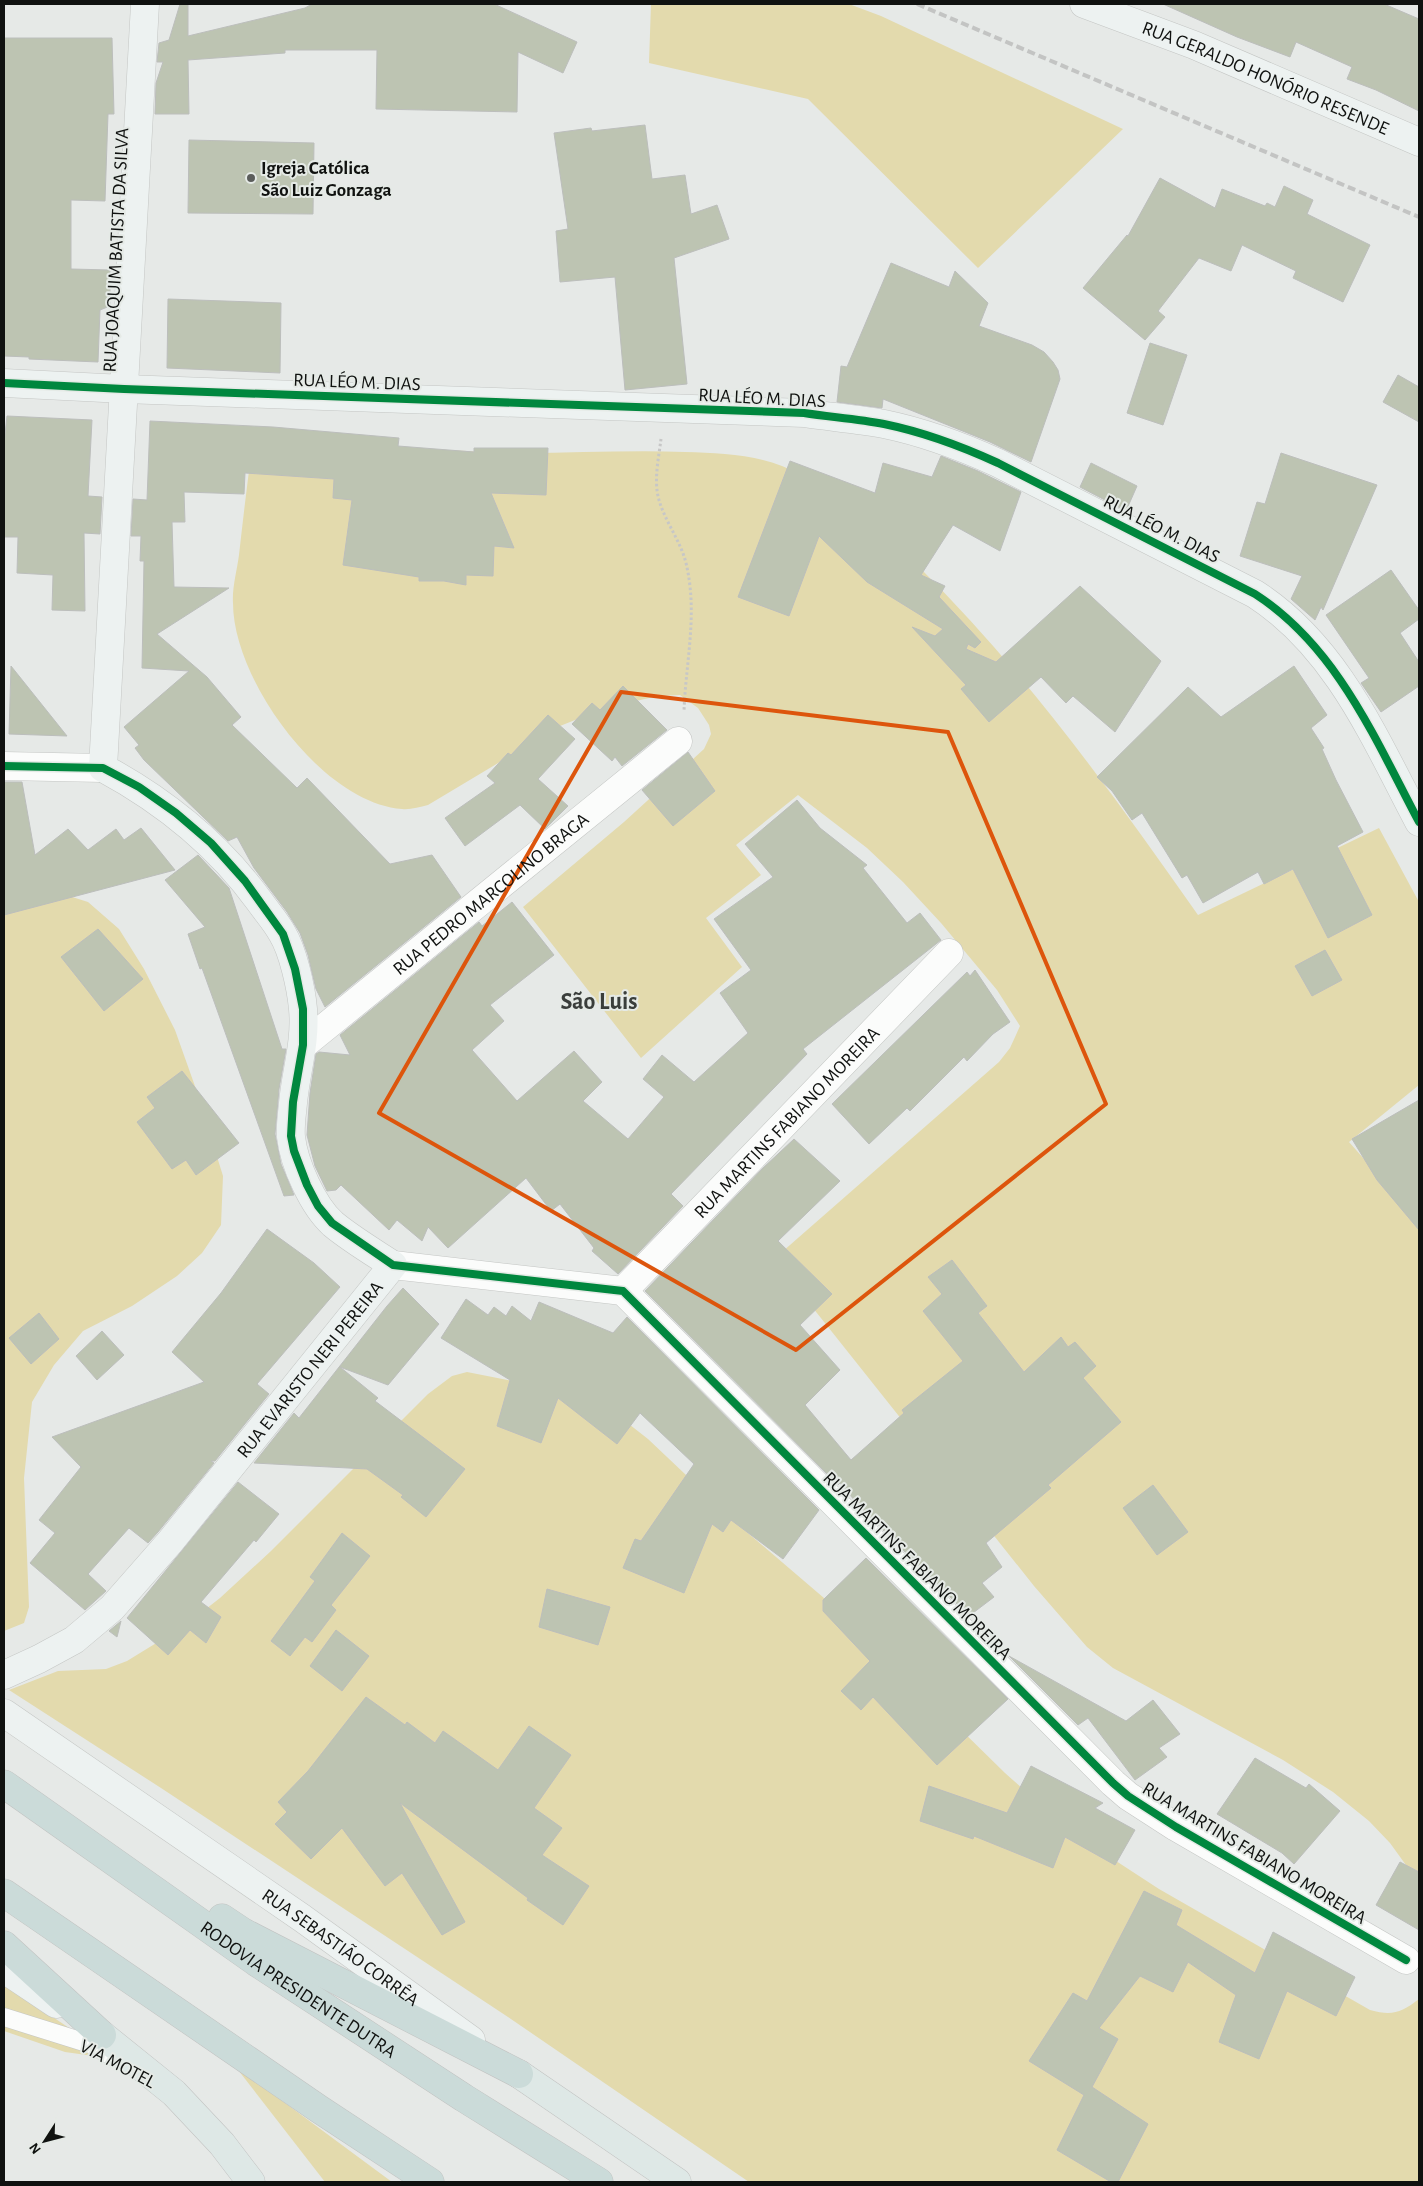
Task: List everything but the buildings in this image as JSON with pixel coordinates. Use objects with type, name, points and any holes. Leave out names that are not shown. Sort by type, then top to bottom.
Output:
[{"type":"highway","points":[[4,1782],[63,1810],[138,1863],[243,1932],[518,2074]]},
{"type":"highway","name":"RODOVIA PRESIDENTE DUTRA","points":[[4,1782],[256,1962],[464,2098],[600,2182]]},
{"type":"highway","points":[[4,1893],[319,2109],[430,2182]]},
{"type":"highway","points":[[4,1945],[102,2035]]},
{"type":"main road","points":[[102,2035],[174,2093],[222,2144],[251,2182]]},
{"type":"main road","name":"RUA SEBASTIÃO CORRÊA","points":[[518,2074],[677,2182]]},
{"type":"street","name":"RUA JOAQUIM BATISTA DA SILVA","points":[[103,768],[145,4]]},
{"type":"street","name":"RUA GERALDO HONÓRIO RESENDE","points":[[1084,4],[1194,45],[1419,142]]},
{"type":"street","name":"RUA LÉO M. DIAS","points":[[4,383],[804,413],[884,424],[932,437],[965,448],[998,463],[1255,594],[1282,613],[1318,649],[1345,685],[1419,822]]},
{"type":"street","name":"RUA PEDRO MARCOLINO BRAGA","points":[[303,1045],[678,741]]},
{"type":"street","name":"RUA EVARISTO NERI PEREIRA","points":[[4,766],[103,768],[139,787],[176,813],[211,843],[245,881],[283,934],[295,970],[303,1009],[303,1045],[293,1102],[291,1136],[297,1164],[318,1206],[332,1223],[392,1265],[170,1542],[112,1608],[74,1640],[4,1675]]},
{"type":"street","name":"RUA MARTINS FABIANO MOREIRA","points":[[949,953],[623,1291],[1128,1796],[1176,1827],[1406,1960]]},
{"type":"street","points":[[392,1265],[623,1291]]},
{"type":"street","name":"RUA SEBASTIÃO CORRÊA","points":[[4,1713],[302,1918],[518,2074]]},
{"type":"street","points":[[4,1969],[102,2035]]},
{"type":"lane","name":"VIA MOTEL","points":[[4,2018],[92,2045],[174,2093]]},
{"type":"path","points":[[664,408],[657,474],[658,496],[686,562],[692,616],[691,643],[685,678],[683,728],[678,741]]},
{"type":"highlighted area","points":[[621,692],[948,732],[1106,1104],[796,1350],[379,1113]]},
{"type":"shaded area","points":[[651,4],[849,4],[881,16],[1123,129],[978,268],[808,99],[649,63]]},
{"type":"shaded area","points":[[252,449],[428,449],[523,453],[665,451],[734,455],[782,466],[820,485],[856,510],[905,553],[959,608],[996,649],[1067,736],[1134,824],[1198,915],[1379,828],[1419,902],[1419,1085],[1349,1142],[1419,1221],[1419,1888],[1411,1872],[1390,1843],[1369,1821],[1333,1792],[1283,1760],[1113,1668],[1087,1647],[1034,1586],[774,1259],[999,1062],[1010,1048],[1020,1026],[997,990],[941,923],[903,882],[867,848],[798,795],[736,845],[761,875],[706,918],[742,967],[641,1058],[523,907],[624,822],[704,749],[711,734],[709,725],[698,708],[680,695],[658,696],[605,708],[560,726],[428,805],[402,809],[372,802],[342,785],[313,761],[288,733],[265,700],[248,667],[237,634],[233,591]]},
{"type":"shaded area","points":[[4,882],[47,889],[88,902],[119,929],[144,969],[175,1030],[196,1089],[223,1176],[221,1225],[202,1253],[177,1276],[132,1306],[83,1331],[54,1365],[32,1402],[24,1478],[29,1607],[24,1623],[4,1631]]},
{"type":"shaded area","points":[[467,1372],[548,1388],[625,1421],[648,1439],[742,1528],[845,1616],[1005,1773],[1051,1814],[1090,1844],[1159,1889],[1370,2010],[1384,2013],[1396,2012],[1419,1999],[1419,2182],[749,2182],[508,2017],[9,1690],[58,1671],[106,1669],[127,1661],[184,1626],[220,1598],[271,1551],[428,1394],[452,1376]]},
{"type":"shaded area","points":[[4,1984],[115,2059],[65,2052],[4,2031]]},
{"type":"shaded area","points":[[235,2066],[392,2182],[325,2182]]},
{"type":"railway","points":[[917,4],[1419,217]]},
{"type":"cycle path","points":[[4,383],[804,413],[884,424],[927,435],[998,463],[1255,594],[1284,616],[1309,640],[1351,697],[1419,822]]},
{"type":"cycle path","points":[[4,766],[103,768],[139,787],[176,813],[211,843],[245,881],[283,934],[295,969],[303,1009],[303,1045],[293,1102],[291,1136],[294,1151],[307,1185],[318,1206],[332,1223],[393,1265],[623,1291],[1128,1796],[1176,1827],[1406,1960]]},
{"type":"place","name":"Igreja Católica São Luiz Gonzaga","points":[[251,178]]},
{"type":"district","name":"São Luis","points":[[599,1001]]}]
